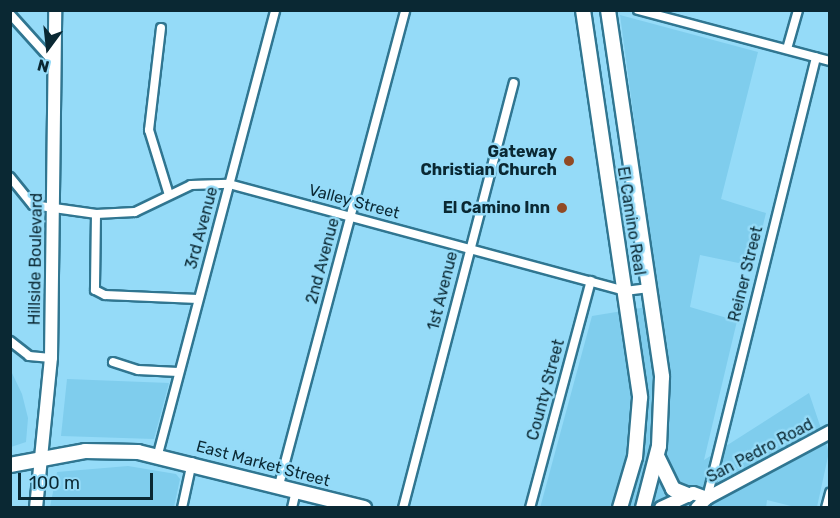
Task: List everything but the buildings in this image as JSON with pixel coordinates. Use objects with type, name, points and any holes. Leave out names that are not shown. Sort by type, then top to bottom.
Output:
[{"type":"main road","name":"Hillside Boulevard","points":[[36,507],[51,358],[55,10]]},
{"type":"main road","name":"El Camino Real","points":[[583,10],[640,398],[638,438],[620,507]]},
{"type":"main road","name":"El Camino Real","points":[[608,10],[662,387],[657,456],[643,507]]},
{"type":"main road","name":"San Pedro Road","points":[[697,507],[707,498],[830,432]]},
{"type":"main road","name":"East Market Street","points":[[10,465],[42,458],[107,450],[158,454],[364,507]]},
{"type":"main road","points":[[657,456],[673,489],[688,495]]},
{"type":"main road","name":"San Pedro Road","points":[[688,495],[697,493],[707,498]]},
{"type":"main road","points":[[661,507],[688,495]]},
{"type":"street","name":"3rd Avenue","points":[[158,454],[275,10]]},
{"type":"street","name":"2nd Avenue","points":[[279,485],[405,10]]},
{"type":"street","points":[[638,10],[830,61]]},
{"type":"street","points":[[787,49],[798,10]]},
{"type":"street","points":[[10,14],[55,65]]},
{"type":"street","points":[[161,28],[149,130],[169,195]]},
{"type":"street","name":"Reiner Street","points":[[707,498],[816,57]]},
{"type":"street","name":"1st Avenue","points":[[403,507],[514,83]]},
{"type":"street","name":"Valley Street","points":[[10,177],[33,205],[53,210],[96,214],[135,212],[169,195],[207,182],[229,184],[625,291],[649,288]]},
{"type":"street","points":[[96,214],[95,290],[105,295],[198,299]]},
{"type":"street","name":"County Street","points":[[530,507],[591,281]]},
{"type":"street","points":[[10,341],[29,356],[51,358]]},
{"type":"street","points":[[113,362],[138,370],[178,372]]},
{"type":"street","points":[[182,507],[192,462]]},
{"type":"street","points":[[292,507],[296,490]]},
{"type":"street","points":[[826,507],[830,493]]},
{"type":"shaded area","points":[[620,15],[758,52],[721,199],[766,213],[753,266],[700,255],[690,307],[737,321],[704,460],[809,393],[829,452],[817,507],[795,507],[767,500],[766,508],[540,508],[592,316],[659,305]]},
{"type":"shaded area","points":[[11,371],[22,394],[28,418],[26,442],[11,447]]},
{"type":"shaded area","points":[[67,379],[169,383],[154,439],[61,436]]},
{"type":"shaded area","points":[[128,466],[176,474],[180,479],[174,507],[50,507],[57,472]]},
{"type":"place","name":"Gateway Christian Church","points":[[569,161]]},
{"type":"place","name":"El Camino Inn","points":[[562,208]]}]
